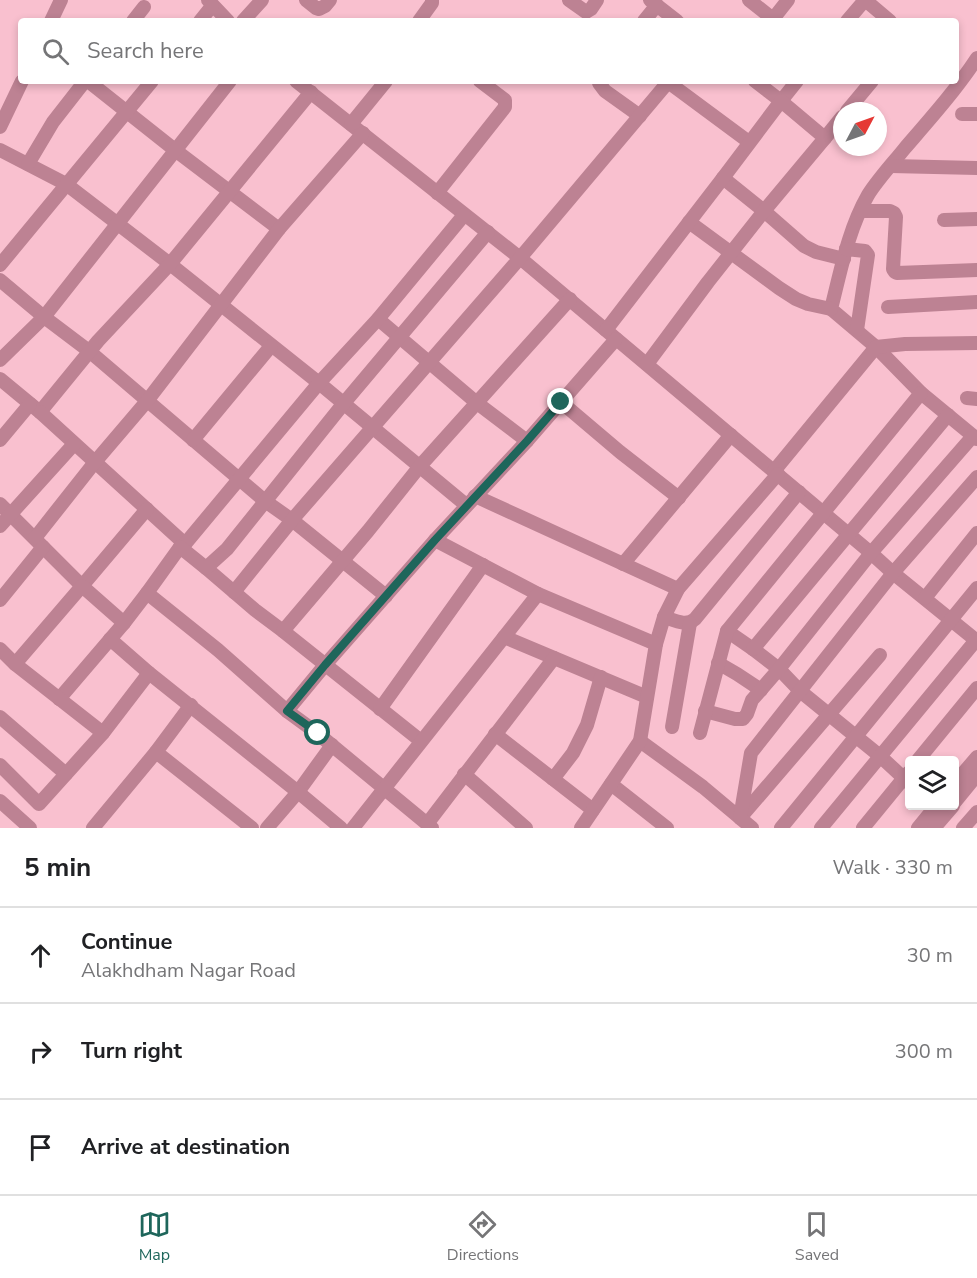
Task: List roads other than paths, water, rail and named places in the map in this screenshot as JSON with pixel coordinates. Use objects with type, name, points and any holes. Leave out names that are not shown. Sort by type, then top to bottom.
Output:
[{"type":"street","points":[[52,18],[61,0]]},
{"type":"street","points":[[246,18],[262,0]]},
{"type":"street","points":[[306,0],[319,9],[330,0]]},
{"type":"street","points":[[421,18],[432,0]]},
{"type":"street","points":[[569,0],[586,12],[597,0]]},
{"type":"street","points":[[749,0],[770,18]]},
{"type":"street","points":[[774,18],[788,0]]},
{"type":"street","points":[[850,18],[865,0],[886,18]]},
{"type":"street","points":[[202,18],[210,3],[225,18]]},
{"type":"street","points":[[646,18],[653,3],[673,18]]},
{"type":"street","points":[[135,18],[144,7]]},
{"type":"street","points":[[959,79],[977,58]]},
{"type":"street","points":[[0,127],[21,84]]},
{"type":"street","points":[[28,164],[53,122],[85,84]]},
{"type":"street","points":[[91,84],[279,229]]},
{"type":"street","points":[[0,265],[150,84]]},
{"type":"street","points":[[0,360],[44,317],[228,84]]},
{"type":"street","points":[[300,84],[520,258],[893,573],[976,640],[821,828]]},
{"type":"street","points":[[351,124],[384,84]]},
{"type":"street","points":[[437,193],[505,107],[505,100],[484,84]]},
{"type":"street","points":[[600,84],[605,91],[640,116]]},
{"type":"street","points":[[234,592],[292,520],[520,258],[667,84]]},
{"type":"street","points":[[672,84],[749,142]]},
{"type":"street","points":[[759,84],[825,138]]},
{"type":"street","points":[[287,711],[435,540],[561,402],[689,222],[795,84]]},
{"type":"street","points":[[854,102],[870,84]]},
{"type":"street","points":[[831,309],[855,222],[869,194],[955,84]]},
{"type":"street","points":[[0,440],[35,408],[170,264],[310,92]]},
{"type":"street","points":[[962,114],[977,114]]},
{"type":"street","points":[[647,364],[708,282],[833,128]]},
{"type":"street","points":[[0,600],[95,462],[147,401],[279,229],[363,133]]},
{"type":"street","points":[[0,150],[66,184],[170,264],[420,466],[471,501],[678,589]]},
{"type":"street","points":[[891,166],[977,168]]},
{"type":"street","points":[[723,178],[804,246],[816,252],[845,254],[865,251],[867,255],[857,330]]},
{"type":"street","points":[[861,211],[894,213],[896,217],[895,272],[977,270]]},
{"type":"street","points":[[59,699],[124,623],[238,478],[319,383],[378,319],[464,215]]},
{"type":"street","points":[[944,220],[977,219]]},
{"type":"street","points":[[689,222],[796,299],[831,309],[876,347],[921,393],[974,433],[871,553],[760,690],[752,700],[743,719],[705,711]]},
{"type":"street","points":[[206,568],[227,549],[399,336],[488,232]]},
{"type":"street","points":[[0,280],[89,351],[266,501],[386,596]]},
{"type":"street","points":[[283,631],[420,466],[570,300]]},
{"type":"street","points":[[888,307],[977,302]]},
{"type":"street","points":[[378,319],[477,403],[527,441]]},
{"type":"street","points":[[581,828],[640,741],[656,644],[664,617],[678,589],[776,473],[876,347],[905,344],[977,343]]},
{"type":"street","points":[[193,440],[271,346]]},
{"type":"street","points":[[0,379],[95,462],[206,568],[255,610],[421,741]]},
{"type":"street","points":[[700,733],[727,631],[921,393]]},
{"type":"street","points":[[561,402],[679,498]]},
{"type":"street","points":[[753,649],[948,415]]},
{"type":"street","points":[[623,564],[731,435]]},
{"type":"street","points":[[0,526],[74,444]]},
{"type":"street","points":[[736,823],[751,753],[893,573],[977,477]]},
{"type":"street","points":[[672,727],[690,623],[799,492]]},
{"type":"street","points":[[0,504],[82,586],[124,623]]},
{"type":"street","points":[[15,664],[147,510]]},
{"type":"street","points":[[925,598],[977,533]]},
{"type":"street","points":[[435,540],[538,594],[656,644]]},
{"type":"street","points":[[380,709],[483,565]]},
{"type":"street","points":[[781,828],[977,588]]},
{"type":"street","points":[[147,593],[429,826],[464,774],[554,658]]},
{"type":"street","points":[[353,828],[538,594]]},
{"type":"street","points":[[664,617],[685,624],[690,623]]},
{"type":"street","points":[[727,631],[778,669],[800,691],[905,776]]},
{"type":"street","points":[[504,637],[647,697]]},
{"type":"street","points":[[110,639],[341,828]]},
{"type":"street","points":[[0,649],[15,664],[103,733]]},
{"type":"street","points":[[736,823],[880,656]]},
{"type":"street","points":[[718,663],[760,690]]},
{"type":"street","points":[[0,801],[24,826],[39,804],[103,733],[149,673]]},
{"type":"street","points":[[553,779],[573,753],[587,725],[601,677]]},
{"type":"street","points":[[921,756],[977,688]]},
{"type":"street","points":[[93,828],[156,752],[191,705]]},
{"type":"street","points":[[0,717],[66,774]]},
{"type":"street","points":[[495,734],[593,810]]},
{"type":"street","points":[[640,741],[703,787],[736,823],[752,828]]},
{"type":"street","points":[[267,828],[298,792],[332,745]]},
{"type":"street","points":[[156,752],[252,828]]},
{"type":"street","points":[[959,778],[977,757]]},
{"type":"street","points":[[0,765],[39,804]]},
{"type":"street","points":[[464,774],[526,828]]},
{"type":"street","points":[[959,798],[977,775]]},
{"type":"street","points":[[863,828],[905,781]]},
{"type":"street","points":[[611,784],[659,826]]},
{"type":"street","points":[[918,828],[932,810]]},
{"type":"street","points":[[934,828],[949,810]]},
{"type":"street","points":[[963,828],[977,812]]}]
